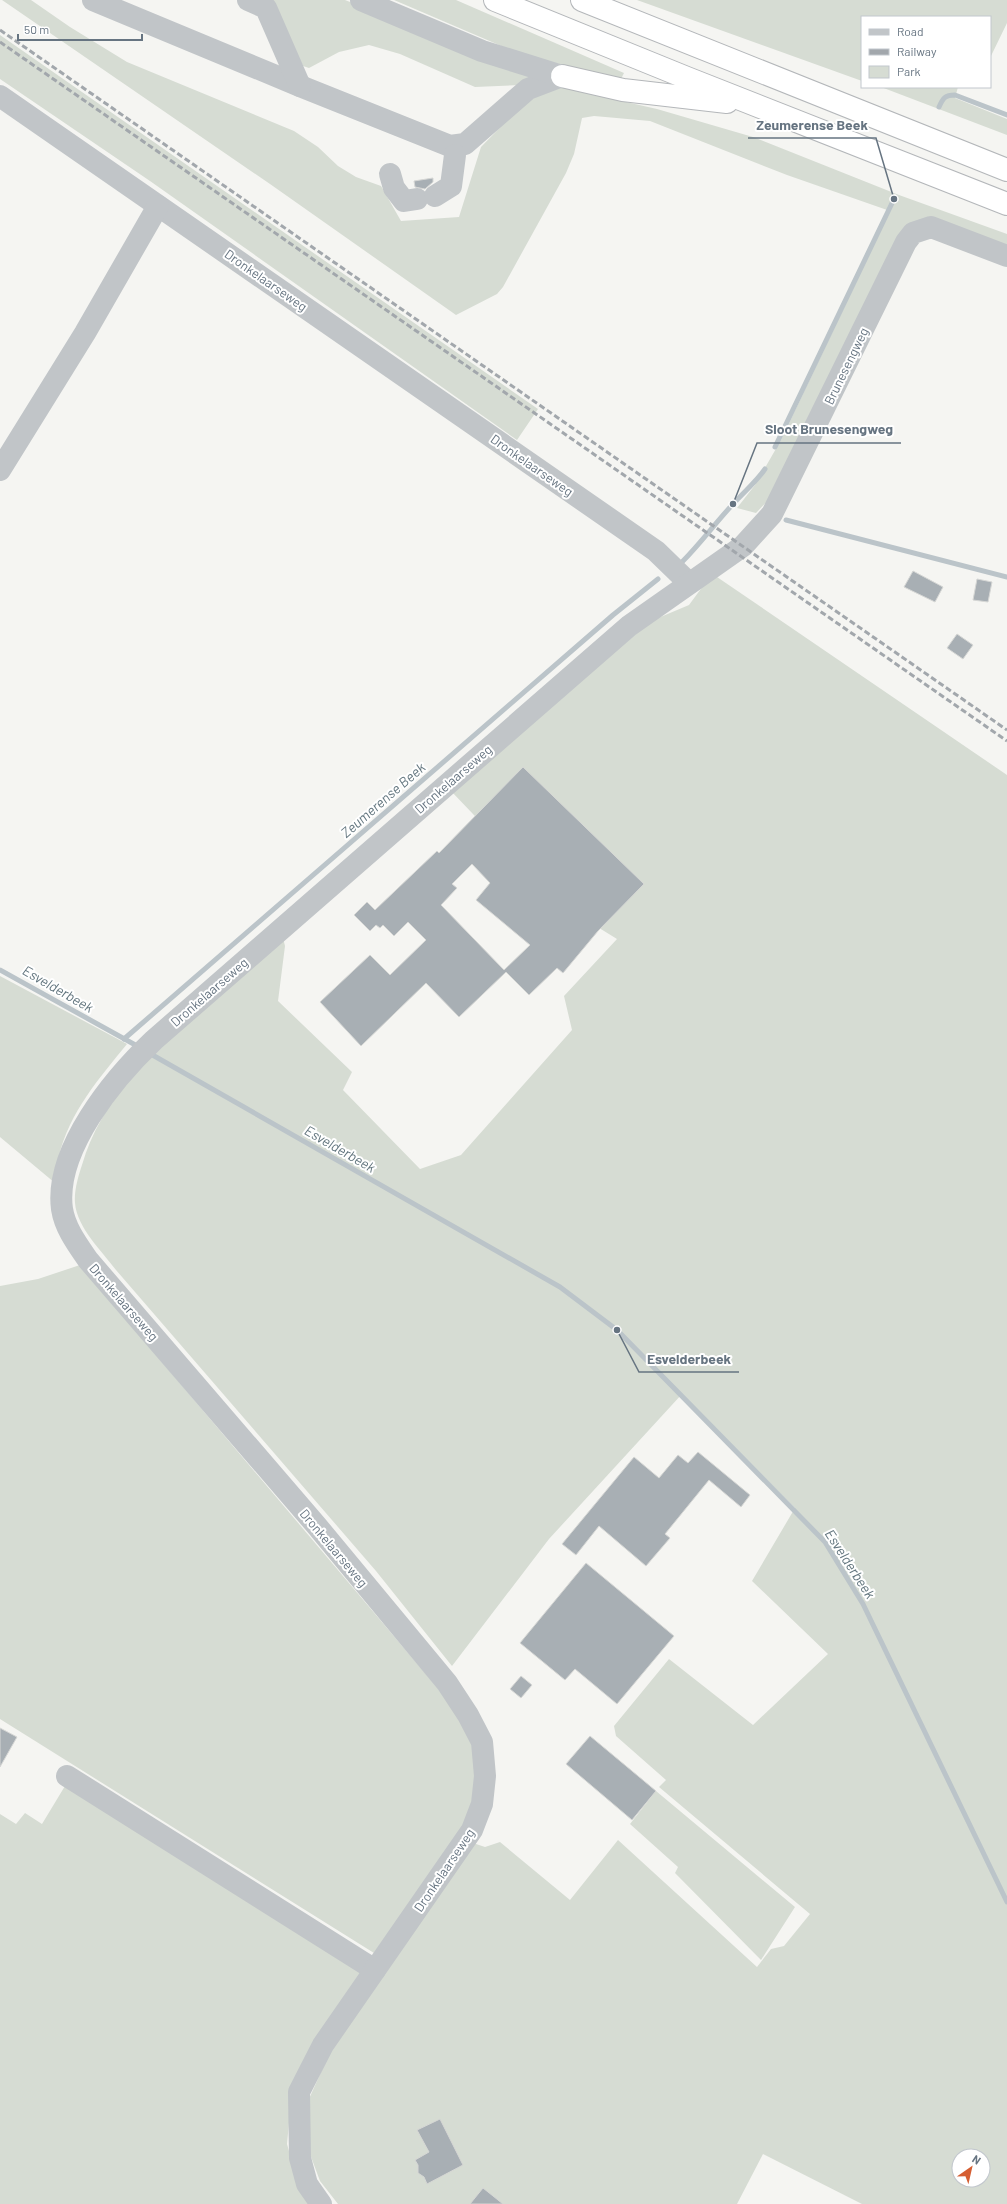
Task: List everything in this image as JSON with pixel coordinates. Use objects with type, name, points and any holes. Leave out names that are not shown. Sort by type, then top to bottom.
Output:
[{"type":"highway","points":[[495,0],[1007,204]]},
{"type":"highway","points":[[582,0],[1007,170]]},
{"type":"highway","points":[[562,76],[623,90],[756,105]]},
{"type":"street","points":[[93,0],[300,86],[450,146],[465,144],[528,89],[562,76]]},
{"type":"street","points":[[248,0],[266,8],[300,86]]},
{"type":"street","points":[[361,0],[482,51],[562,76]]},
{"type":"street","name":"Dronkelaarseweg","points":[[0,96],[656,551],[689,583],[629,626],[130,1062],[98,1103],[77,1140],[64,1175],[62,1208],[70,1234],[88,1260],[316,1525],[447,1683],[468,1714],[482,1742],[485,1776],[482,1804],[472,1830],[323,2045],[299,2092],[300,2158],[307,2184],[321,2204]]},
{"type":"street","points":[[390,174],[394,188],[404,201],[426,197],[451,186],[455,155]]},
{"type":"street","points":[[0,470],[85,333],[158,206]]},
{"type":"street","name":"Brunesengweg","points":[[689,583],[743,546],[772,514],[906,242],[913,233],[931,228],[1007,256]]},
{"type":"street","points":[[66,1776],[375,1970]]},
{"type":"green space","points":[[2,0],[31,0],[70,27],[127,62],[294,131],[318,147],[338,166],[356,177],[381,186],[401,221],[459,217],[481,147],[525,102],[561,85],[592,89],[626,102],[657,109],[753,137],[899,195],[1007,234],[1007,249],[917,222],[772,496],[756,513],[737,508],[755,485],[781,440],[890,211],[787,175],[650,121],[594,116],[582,118],[574,154],[566,173],[503,287],[497,294],[456,315],[270,184]]},
{"type":"green space","points":[[273,0],[345,0],[534,75],[520,85],[475,87],[400,54],[369,45],[339,52],[309,68],[303,66],[291,43]]},
{"type":"green space","points":[[394,0],[456,0],[624,73],[621,79],[522,55]]},
{"type":"green space","points":[[637,0],[1007,0],[1007,23],[991,56],[991,16],[861,16],[861,81]]},
{"type":"green space","points":[[0,35],[538,409],[517,440],[150,181],[0,79]]},
{"type":"green space","points":[[884,88],[958,88],[955,98],[1007,119],[1007,135]]},
{"type":"green space","points":[[717,577],[1007,775],[1007,2204],[862,2204],[763,2154],[737,2204],[338,2204],[320,2181],[307,2146],[308,2101],[337,2037],[473,1843],[485,1847],[500,1842],[570,1900],[618,1840],[757,1967],[771,1949],[784,1946],[810,1914],[659,1787],[666,1780],[616,1736],[614,1726],[669,1659],[753,1725],[828,1654],[752,1581],[795,1508],[682,1394],[549,1539],[452,1666],[376,1571],[97,1247],[85,1230],[77,1212],[75,1194],[77,1184],[91,1141],[102,1119],[114,1099],[129,1080],[162,1046],[283,938],[285,946],[278,1001],[352,1072],[343,1090],[420,1169],[461,1155],[572,1030],[564,996],[617,939],[557,902],[451,791],[651,621],[689,605],[703,586]]},
{"type":"green space","points":[[0,976],[127,1044],[96,1083],[70,1125],[59,1156],[55,1183],[0,1137]]},
{"type":"green space","points":[[80,1265],[447,1699],[473,1739],[478,1770],[474,1796],[463,1827],[374,1953],[0,1719],[0,1286],[38,1279]]},
{"type":"green space","points":[[65,1786],[362,1971],[292,2090],[287,2144],[294,2169],[316,2204],[0,2204],[0,1814],[16,1824],[25,1813],[42,1824]]},
{"type":"green space","points":[[656,1791],[795,1907],[761,1960],[675,1873],[678,1867],[630,1824]]},
{"type":"building","points":[[433,178],[433,182],[425,189],[415,187],[414,181]]},
{"type":"building","points":[[913,571],[943,587],[935,602],[904,587]]},
{"type":"building","points":[[977,579],[992,582],[988,602],[973,600]]},
{"type":"building","points":[[957,634],[973,645],[963,659],[947,648]]},
{"type":"building","points":[[523,767],[644,884],[598,931],[563,973],[557,968],[529,995],[506,972],[459,1017],[426,983],[361,1046],[320,1002],[370,955],[390,975],[426,940],[408,922],[394,936],[383,925],[380,928],[376,925],[370,931],[354,915],[367,902],[375,910],[437,851],[439,853]],"holes":[[[472,864],[490,883],[476,900],[530,945],[504,970],[441,905],[457,888],[452,884]]]},
{"type":"building","points":[[698,1452],[750,1495],[741,1507],[709,1480],[665,1534],[670,1538],[646,1566],[599,1526],[576,1555],[562,1544],[634,1457],[659,1478],[678,1455],[688,1463]]},
{"type":"building","points":[[586,1563],[674,1636],[617,1704],[575,1669],[565,1680],[520,1643]]},
{"type":"building","points":[[521,1676],[532,1685],[521,1698],[510,1689]]},
{"type":"building","points":[[0,1728],[17,1737],[0,1767]]},
{"type":"building","points":[[590,1736],[656,1791],[632,1820],[566,1764]]},
{"type":"building","points":[[440,2119],[463,2165],[427,2184],[424,2177],[418,2173],[418,2165],[415,2160],[429,2152],[417,2130]]},
{"type":"building","points":[[483,2188],[503,2204],[470,2204]]},
{"type":"waterway","name":"Zeumerense Beek","points":[[939,107],[945,98],[955,95],[1007,115]]},
{"type":"waterway","name":"Zeumerense Beek","points":[[775,447],[894,199]]},
{"type":"waterway","name":"Zeumerense Beek","points":[[682,562],[765,469]]},
{"type":"waterway","points":[[786,520],[1007,577]]},
{"type":"waterway","name":"Zeumerense Beek","points":[[124,1039],[613,615],[658,579]]},
{"type":"waterway","name":"Esvelderbeek","points":[[0,970],[139,1047]]},
{"type":"waterway","name":"Esvelderbeek","points":[[149,1053],[560,1287],[617,1330],[825,1542],[863,1604],[1007,1902]]},
{"type":"railway","points":[[0,30],[1007,730]]},
{"type":"railway","points":[[0,42],[1007,741]]},
{"type":"place","name":"Zeumerense Beek","points":[[894,199]]},
{"type":"place","name":"Sloot Brunesengweg","points":[[733,504]]},
{"type":"place","name":"Esvelderbeek","points":[[617,1330]]}]
